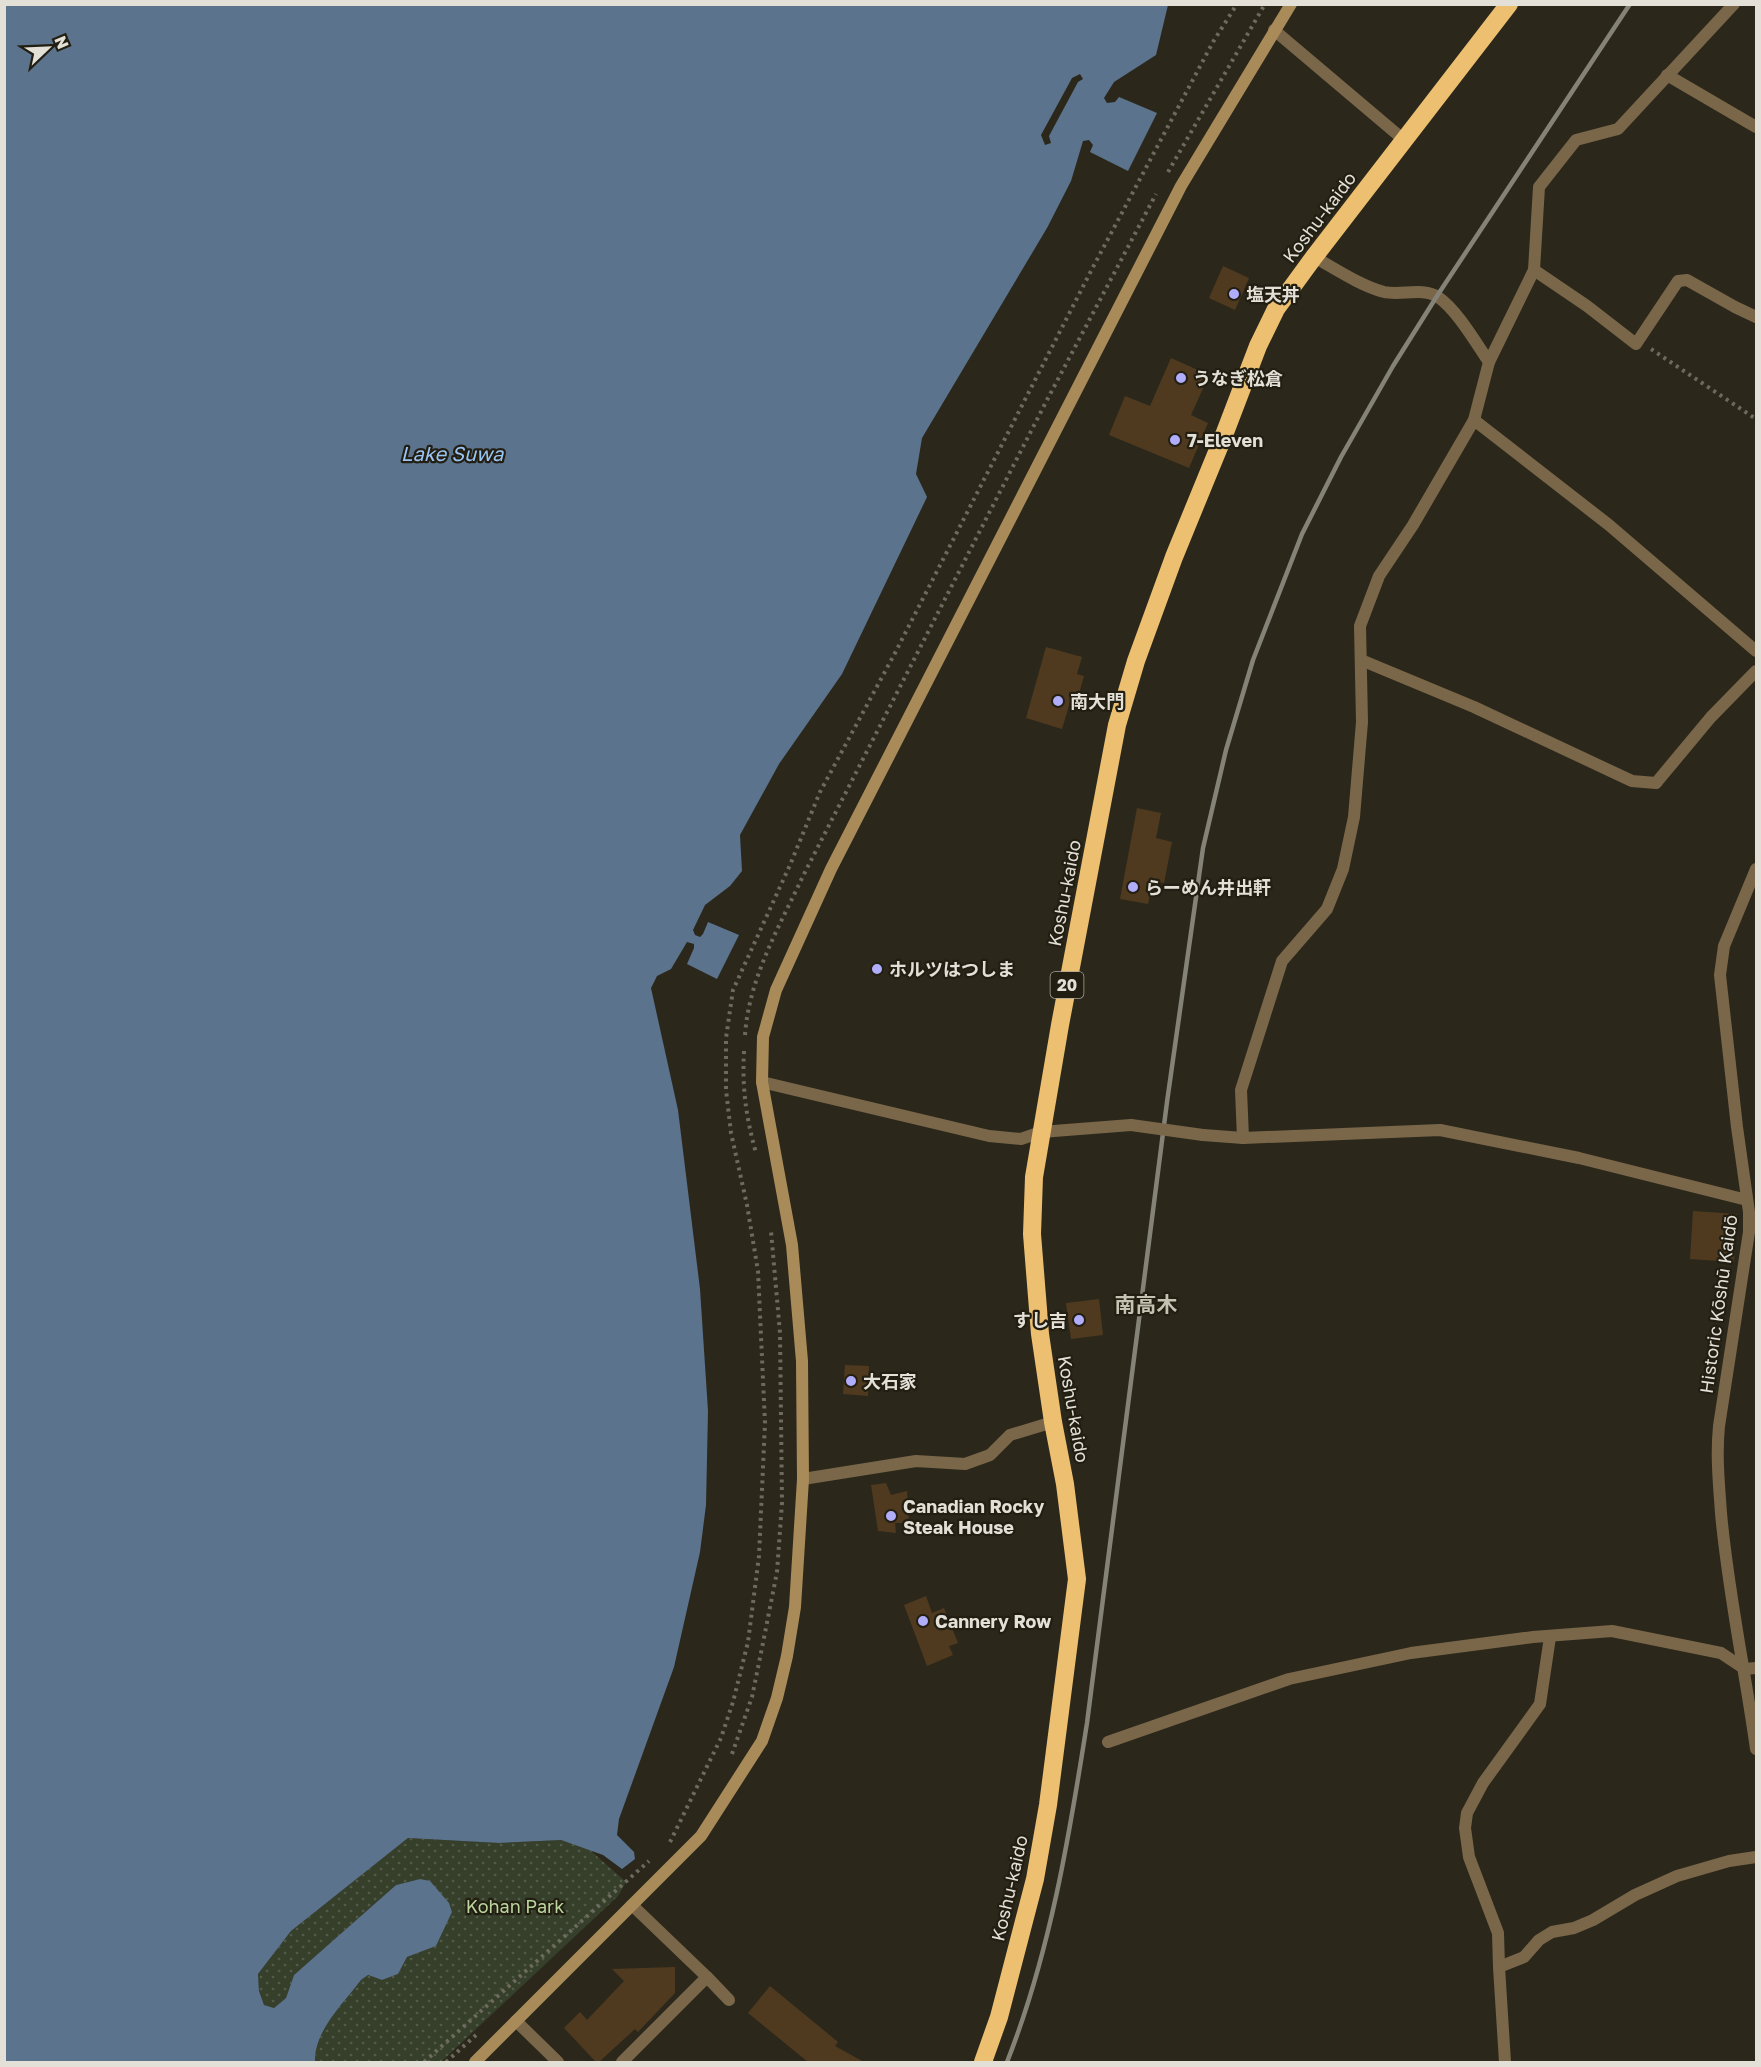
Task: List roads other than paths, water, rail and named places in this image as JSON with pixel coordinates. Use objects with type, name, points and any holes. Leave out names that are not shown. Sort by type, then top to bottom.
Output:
[{"type":"highway","name":"Koshu-kaido","points":[[983,2062],[999,2017],[1035,1879],[1048,1804],[1077,1578],[1065,1484],[1040,1334],[1032,1234],[1034,1177],[1115,736],[1136,661],[1174,556],[1258,346],[1276,309],[1509,4]]},
{"type":"street","points":[[475,2062],[700,1836],[762,1741],[777,1698],[795,1607],[803,1479],[802,1361],[792,1245],[762,1082],[763,1037],[776,990],[831,869],[1181,186],[1291,4]]},
{"type":"street","points":[[1243,1138],[1241,1090],[1282,961],[1327,909],[1343,869],[1354,817],[1362,722],[1360,626],[1378,576],[1413,525],[1474,420],[1489,362],[1534,270],[1539,187],[1576,140],[1618,129],[1734,4]]},
{"type":"street","points":[[1274,30],[1404,140]]},
{"type":"street","points":[[1668,75],[1756,127]]},
{"type":"street","points":[[1314,257],[1385,292],[1437,296],[1465,326],[1489,362]]},
{"type":"street","points":[[1534,270],[1587,306],[1636,344],[1678,281],[1688,280],[1735,307],[1756,316]]},
{"type":"street","points":[[1474,420],[1609,525],[1756,651]]},
{"type":"street","points":[[1361,660],[1474,707],[1632,781],[1656,783],[1711,717],[1756,671]]},
{"type":"street","name":"Historic Kōshū Kaidō","points":[[1756,869],[1724,946],[1720,975],[1737,1126],[1751,1209],[1716,1454],[1730,1594],[1751,1669],[1756,1749]]},
{"type":"street","points":[[762,1082],[989,1136],[1021,1139],[1041,1131],[1131,1125],[1243,1138],[1440,1130],[1579,1158],[1751,1209]]},
{"type":"street","points":[[803,1479],[916,1461],[965,1464],[990,1455],[1010,1435],[1053,1422]]},
{"type":"street","points":[[1108,1742],[1289,1679],[1411,1653],[1550,1637],[1612,1631],[1721,1653],[1751,1669]]},
{"type":"street","points":[[1505,2062],[1498,1933],[1469,1857],[1465,1828],[1467,1813],[1483,1783],[1540,1704],[1550,1637]]},
{"type":"street","points":[[1499,1967],[1524,1957],[1539,1940],[1552,1932],[1574,1928],[1593,1920],[1635,1895],[1677,1876],[1729,1861],[1756,1857]]},
{"type":"street","points":[[632,1905],[729,2000]]},
{"type":"street","points":[[622,2062],[707,1977]]},
{"type":"street","points":[[516,2021],[558,2062]]},
{"type":"water","name":"Lake Suwa","points":[[5,5],[1168,5],[1156,55],[1114,82],[1104,98],[1107,103],[1115,102],[1119,97],[1157,113],[1128,171],[1090,152],[1093,145],[1089,140],[1083,141],[1071,181],[1047,228],[922,438],[916,474],[927,497],[842,674],[779,764],[740,835],[742,871],[730,886],[705,905],[693,930],[695,935],[700,937],[708,922],[739,935],[717,979],[687,964],[694,944],[687,942],[671,969],[657,976],[651,988],[678,1110],[700,1289],[708,1411],[706,1505],[700,1552],[674,1667],[619,1819],[617,1835],[634,1852],[635,1859],[622,1869],[603,1855],[561,1840],[499,1843],[408,1838],[291,1931],[258,1974],[259,1991],[264,2005],[274,2008],[286,1998],[294,1975],[396,1885],[420,1879],[430,1881],[449,1903],[452,1912],[436,1946],[407,1957],[398,1974],[382,1980],[368,1975],[361,1980],[324,2029],[319,2039],[315,2062],[5,2062]]},
{"type":"railway","points":[[1007,2062],[1022,2021],[1046,1937],[1073,1809],[1087,1723],[1167,1102],[1203,848],[1226,750],[1253,660],[1302,534],[1341,457],[1393,366],[1630,4]]},
{"type":"place","name":"塩天丼","points":[[1234,294]]},
{"type":"place","name":"うなぎ松倉","points":[[1181,378]]},
{"type":"place","name":"7-Eleven","points":[[1175,440]]},
{"type":"place","name":"南大門","points":[[1058,701]]},
{"type":"place","name":"らーめん井出軒","points":[[1133,887]]},
{"type":"place","name":"ホルツはつしま","points":[[877,969]]},
{"type":"place","name":"すし吉","points":[[1079,1320]]},
{"type":"place","name":"大石家","points":[[851,1381]]},
{"type":"place","name":"Canadian Rocky Steak House","points":[[891,1516]]},
{"type":"place","name":"Cannery Row","points":[[923,1621]]},
{"type":"district","name":"南高木","points":[[1146,1304]]},
{"type":"park label","name":"Kohan Park","points":[[515,1906]]}]
